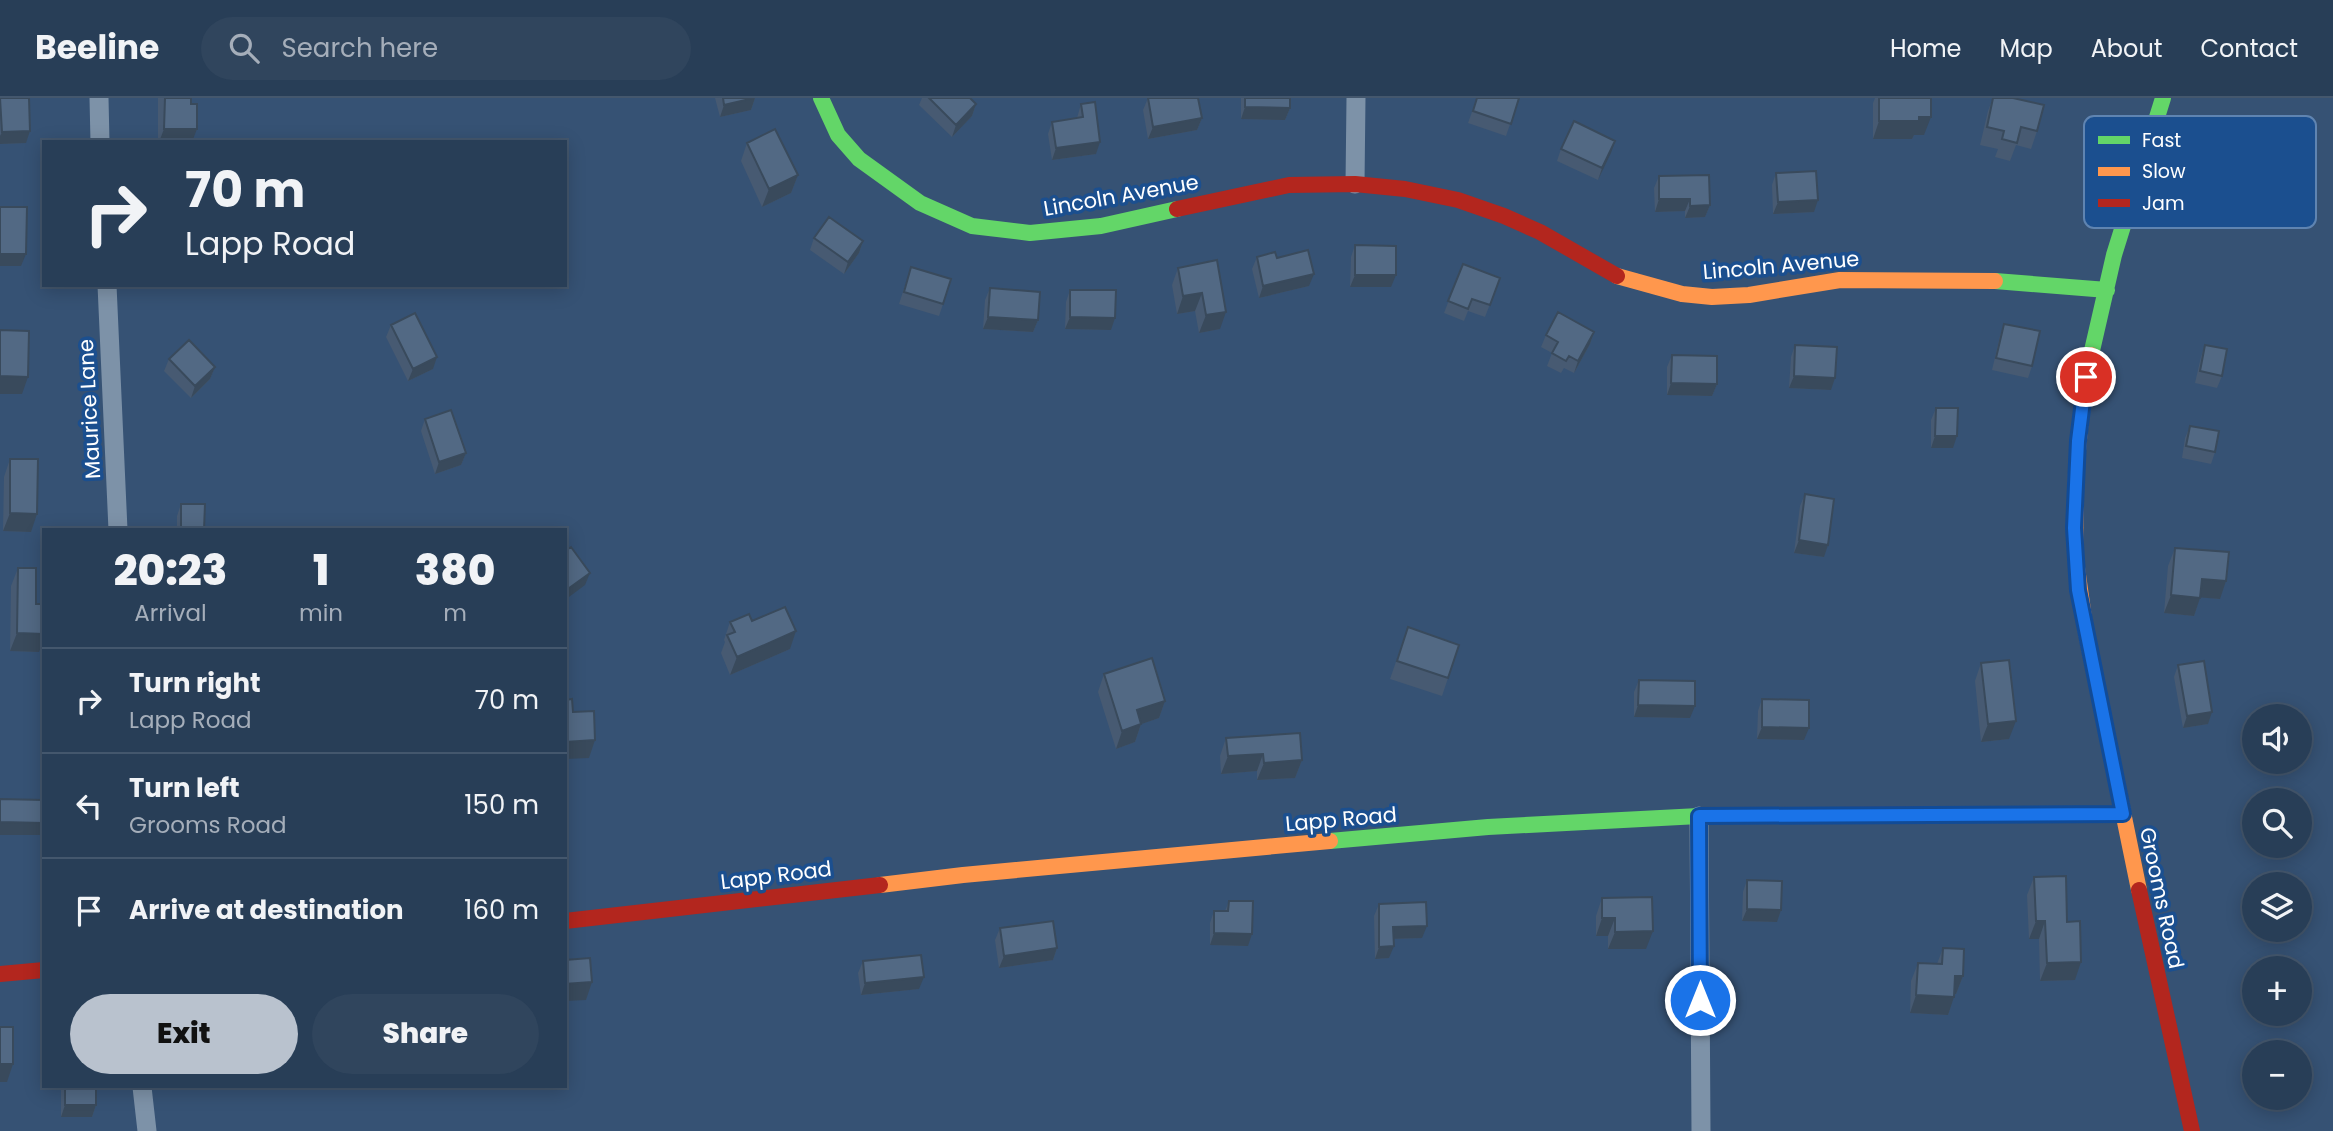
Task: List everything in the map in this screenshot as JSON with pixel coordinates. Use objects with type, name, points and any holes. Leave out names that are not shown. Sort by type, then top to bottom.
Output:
[{"type":"street","points":[[99,98],[100,140]]},
{"type":"street","name":"Lincoln Avenue","points":[[821,98],[838,135],[859,159],[920,203],[972,226],[1030,233],[1101,226],[1289,185],[1355,184],[1405,189],[1458,200],[1540,232],[1620,276],[1682,294],[1712,297],[1748,295],[1840,280],[1919,279],[2001,281],[2106,290]]},
{"type":"street","points":[[1355,184],[1356,98]]},
{"type":"street","name":"Grooms Road","points":[[2157,116],[2163,98]]},
{"type":"street","name":"Grooms Road","points":[[2122,228],[2086,377],[2078,441],[2074,528],[2078,590],[2123,814],[2192,1131]]},
{"type":"street","name":"Maurice Lane","points":[[107,287],[118,528]]},
{"type":"street","name":"Lapp Road","points":[[567,921],[991,872],[1488,827],[1699,816],[2123,814]]},
{"type":"street","points":[[1699,816],[1701,1131]]},
{"type":"street","points":[[0,974],[42,970]]},
{"type":"street","points":[[142,1088],[148,1131]]},
{"type":"building","points":[[0,98],[29,98],[30,131],[2,132]]},
{"type":"building","points":[[165,98],[191,98],[191,104],[197,104],[197,129],[164,129]]},
{"type":"building","points":[[723,98],[754,98],[724,105]]},
{"type":"building","points":[[929,98],[970,98],[976,104],[956,125]]},
{"type":"building","points":[[1148,98],[1198,98],[1202,118],[1153,127]]},
{"type":"building","points":[[1245,98],[1290,98],[1290,108],[1245,107]]},
{"type":"building","points":[[1477,98],[1519,98],[1511,124],[1473,111]]},
{"type":"building","points":[[1879,98],[1931,98],[1931,117],[1919,117],[1919,121],[1879,121]]},
{"type":"building","points":[[1993,98],[2013,98],[2044,105],[2037,131],[2021,127],[2017,143],[2002,139],[2004,131],[1987,127]]},
{"type":"building","points":[[1095,102],[1100,142],[1056,148],[1052,122],[1083,117],[1081,104]]},
{"type":"building","points":[[1574,121],[1615,141],[1602,168],[1561,149]]},
{"type":"building","points":[[775,129],[798,175],[769,189],[747,143]]},
{"type":"building","points":[[1816,171],[1818,200],[1778,202],[1776,173]]},
{"type":"building","points":[[1709,175],[1710,205],[1690,206],[1690,199],[1659,199],[1659,176]]},
{"type":"building","points":[[0,207],[27,207],[26,254],[0,254]]},
{"type":"building","points":[[829,217],[863,241],[848,262],[814,238]]},
{"type":"building","points":[[1355,245],[1396,246],[1396,275],[1355,275]]},
{"type":"building","points":[[1308,250],[1314,274],[1263,286],[1257,257],[1275,252],[1277,258]]},
{"type":"building","points":[[1217,260],[1226,312],[1206,315],[1202,293],[1183,296],[1178,268]]},
{"type":"building","points":[[1463,264],[1500,278],[1490,305],[1472,299],[1468,309],[1448,301]]},
{"type":"building","points":[[911,267],[951,279],[943,304],[904,292]]},
{"type":"building","points":[[990,288],[1040,292],[1038,320],[988,317]]},
{"type":"building","points":[[1070,290],[1116,290],[1115,318],[1070,317]]},
{"type":"building","points":[[1558,312],[1594,332],[1578,361],[1569,356],[1566,361],[1552,353],[1558,342],[1546,335]]},
{"type":"building","points":[[415,313],[437,357],[413,369],[391,325]]},
{"type":"building","points":[[2004,324],[2040,331],[2032,366],[1996,358]]},
{"type":"building","points":[[0,330],[29,331],[28,377],[0,376]]},
{"type":"building","points":[[189,340],[215,367],[195,386],[169,359]]},
{"type":"building","points":[[1795,345],[1837,347],[1835,378],[1794,376]]},
{"type":"building","points":[[2205,345],[2227,349],[2222,376],[2200,371]]},
{"type":"building","points":[[1672,355],[1717,356],[1717,384],[1671,383]]},
{"type":"building","points":[[1936,408],[1958,408],[1957,436],[1935,436]]},
{"type":"building","points":[[451,410],[466,453],[439,462],[425,419]]},
{"type":"building","points":[[2190,426],[2219,431],[2215,452],[2186,446]]},
{"type":"building","points":[[10,459],[38,459],[37,514],[10,513]]},
{"type":"building","points":[[1805,494],[1834,499],[1828,545],[1799,540]]},
{"type":"building","points":[[181,504],[205,504],[204,528],[181,528]]},
{"type":"building","points":[[571,547],[590,573],[567,590],[567,550]]},
{"type":"building","points":[[2175,548],[2229,552],[2226,581],[2202,579],[2200,598],[2171,595]]},
{"type":"building","points":[[18,568],[36,568],[36,604],[42,604],[42,634],[17,633]]},
{"type":"building","points":[[785,607],[796,631],[737,657],[727,635],[735,632],[730,622],[749,614],[752,621]]},
{"type":"building","points":[[1408,627],[1459,645],[1448,678],[1397,661]]},
{"type":"building","points":[[1152,658],[1165,701],[1137,710],[1141,724],[1122,731],[1104,674]]},
{"type":"building","points":[[2009,660],[2016,721],[1988,724],[1981,663]]},
{"type":"building","points":[[2204,661],[2212,712],[2187,716],[2178,665]]},
{"type":"building","points":[[1639,680],[1695,681],[1695,706],[1638,705]]},
{"type":"building","points":[[572,699],[573,712],[594,711],[595,740],[567,742],[567,700]]},
{"type":"building","points":[[1762,699],[1809,700],[1809,728],[1762,727]]},
{"type":"building","points":[[1300,733],[1302,760],[1264,763],[1263,754],[1228,756],[1226,738]]},
{"type":"building","points":[[0,799],[42,800],[42,823],[0,822]]},
{"type":"building","points":[[2066,876],[2067,922],[2080,921],[2081,962],[2047,963],[2045,921],[2036,921],[2034,877]]},
{"type":"building","points":[[1747,880],[1782,881],[1781,910],[1747,909]]},
{"type":"building","points":[[1652,897],[1653,931],[1615,932],[1615,918],[1602,918],[1602,898]]},
{"type":"building","points":[[1229,901],[1253,901],[1252,934],[1214,933],[1214,911],[1228,911]]},
{"type":"building","points":[[1426,902],[1427,926],[1393,927],[1394,946],[1379,947],[1379,904]]},
{"type":"building","points":[[1053,921],[1057,948],[1004,956],[1000,928]]},
{"type":"building","points":[[1943,948],[1964,949],[1963,976],[1955,976],[1954,997],[1916,995],[1918,963],[1942,964]]},
{"type":"building","points":[[921,955],[924,977],[865,983],[863,961]]},
{"type":"building","points":[[590,958],[592,982],[567,984],[567,960]]},
{"type":"building","points":[[0,1027],[13,1027],[13,1064],[0,1064]]},
{"type":"building","points":[[65,1088],[96,1088],[96,1105],[65,1105]]},
{"type":"traffic: fast","points":[[821,98],[838,135],[859,159],[920,203],[972,226],[1030,233],[1101,226],[1177,209]]},
{"type":"traffic: fast","points":[[2157,116],[2163,98]]},
{"type":"traffic: fast","points":[[2091,355],[2122,228]]},
{"type":"traffic: fast","points":[[1995,281],[2107,290]]},
{"type":"traffic: fast","points":[[1330,841],[1488,827],[1699,816],[1835,815]]},
{"type":"traffic: slow","points":[[1617,276],[1682,294],[1712,297],[1749,295],[1840,280],[1995,281]]},
{"type":"traffic: slow","points":[[2091,355],[2076,472],[2075,553],[2086,632],[2139,890]]},
{"type":"traffic: slow","points":[[880,885],[1330,841]]},
{"type":"traffic: jam","points":[[1177,209],[1289,185],[1355,184],[1405,189],[1458,200],[1504,216],[1540,232],[1617,276]]},
{"type":"traffic: jam","points":[[1835,815],[2123,814]]},
{"type":"traffic: jam","points":[[567,921],[880,885]]},
{"type":"traffic: jam","points":[[2139,890],[2192,1131]]},
{"type":"traffic: jam","points":[[0,974],[42,970]]},
{"type":"route","points":[[1700,1000],[1699,816],[2123,814],[2078,590],[2074,528],[2078,441],[2086,377]]}]
